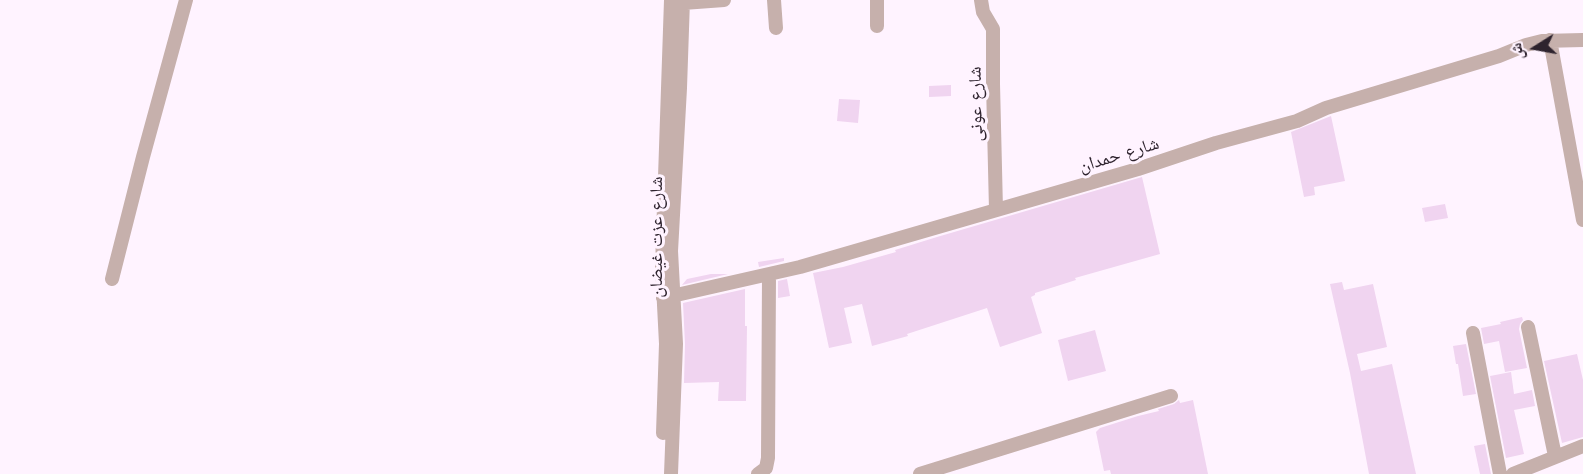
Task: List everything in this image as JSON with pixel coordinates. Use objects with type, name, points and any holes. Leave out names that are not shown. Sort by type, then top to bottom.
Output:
[{"type":"street","points":[[112,279],[186,0]]},
{"type":"street","points":[[679,1],[724,0]]},
{"type":"street","points":[[774,0],[776,28]]},
{"type":"street","points":[[877,0],[877,26]]},
{"type":"street","name":"شارع عونى","points":[[981,0],[983,12],[993,29],[996,210]]},
{"type":"street","name":"شارع عزت غيضان","points":[[671,474],[676,344],[662,266],[679,1]]},
{"type":"street","points":[[1550,40],[1578,166],[1582,215]]},
{"type":"street","name":"شارع حمدان","points":[[668,297],[800,267],[1138,169],[1216,143],[1297,121],[1326,108],[1499,56],[1526,45],[1550,40],[1583,42]]},
{"type":"street","points":[[758,474],[766,468],[768,458],[769,275]]},
{"type":"street","name":"شارع عزت غيضان","points":[[662,474],[668,297]]},
{"type":"street","points":[[1528,327],[1555,456]]},
{"type":"street","points":[[1473,333],[1500,474]]},
{"type":"street","points":[[920,474],[1171,396]]},
{"type":"street","points":[[1513,474],[1583,446]]},
{"type":"building","points":[[951,85],[951,96],[929,97],[929,86]]},
{"type":"building","points":[[839,99],[860,100],[858,123],[837,121]]},
{"type":"building","points":[[1331,116],[1345,181],[1314,187],[1315,195],[1304,197],[1291,132]]},
{"type":"building","points":[[1142,177],[1160,254],[1075,278],[1076,280],[1035,293],[1031,297],[1042,333],[1000,347],[987,308],[872,346],[862,304],[844,308],[852,343],[829,348],[813,273],[896,252],[895,250],[937,237]]},
{"type":"building","points":[[1445,204],[1448,218],[1425,222],[1422,208]]},
{"type":"building","points":[[784,258],[784,261],[759,267],[758,262]]},
{"type":"building","points":[[711,274],[728,274],[682,285],[687,279]]},
{"type":"building","points":[[787,279],[790,296],[778,298],[778,281]]},
{"type":"building","points":[[1342,282],[1344,290],[1373,284],[1387,347],[1357,354],[1361,371],[1392,364],[1416,474],[1369,474],[1330,284]]},
{"type":"building","points":[[745,289],[746,401],[718,401],[719,382],[684,383],[683,303]]},
{"type":"building","points":[[1522,317],[1519,329],[1527,368],[1505,372],[1499,341],[1484,344],[1481,328]]},
{"type":"building","points":[[1095,330],[1106,371],[1068,381],[1058,340]]},
{"type":"building","points":[[1466,344],[1476,394],[1463,396],[1453,346]]},
{"type":"building","points":[[1577,354],[1583,380],[1583,437],[1562,443],[1544,361]]},
{"type":"building","points":[[1511,372],[1514,394],[1532,390],[1535,406],[1514,410],[1524,454],[1506,458],[1490,376]]},
{"type":"building","points":[[1179,400],[1180,403],[1193,400],[1208,474],[1111,474],[1110,470],[1104,471],[1096,432],[1100,428],[1159,411],[1158,409]]},
{"type":"building","points":[[1485,444],[1491,474],[1480,474],[1474,446]]}]
